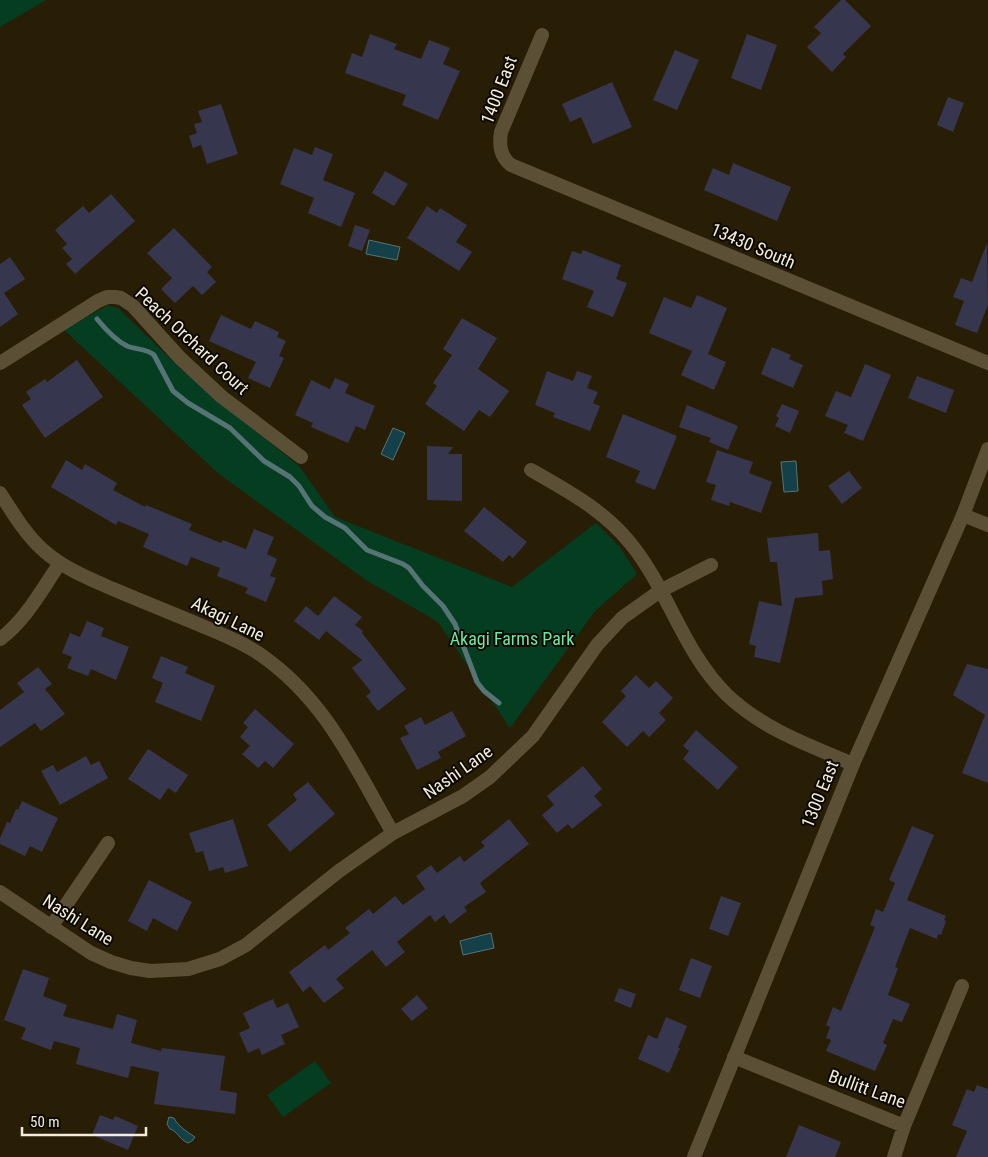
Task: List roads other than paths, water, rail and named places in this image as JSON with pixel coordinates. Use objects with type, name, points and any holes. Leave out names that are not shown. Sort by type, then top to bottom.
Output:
[{"type":"street","name":"1400 East","points":[[505,160],[501,152],[501,132],[542,35]]},
{"type":"street","name":"13430 South","points":[[505,160],[518,169],[988,363]]},
{"type":"street","name":"Peach Orchard Court","points":[[0,363],[98,300],[107,297],[121,298],[133,306],[180,358],[222,397],[301,458]]},
{"type":"street","name":"1300 East","points":[[694,1157],[853,764],[963,514],[988,449]]},
{"type":"street","points":[[531,470],[570,492],[613,524],[632,545],[660,591],[695,656],[727,694],[767,726],[790,738],[853,764]]},
{"type":"street","name":"Akagi Lane","points":[[0,493],[28,534],[43,550],[60,563],[97,582],[233,640],[260,654],[285,673],[325,717],[393,833]]},
{"type":"street","points":[[963,514],[988,525]]},
{"type":"street","points":[[0,639],[20,620],[60,563]]},
{"type":"street","name":"Nashi Lane","points":[[0,892],[91,953],[111,962],[131,968],[170,970],[188,969],[220,959],[246,945],[339,870],[393,833],[463,796],[490,777],[532,736],[608,631],[622,618],[660,591],[711,565]]},
{"type":"street","points":[[51,927],[108,843]]},
{"type":"street","name":"Bullitt Lane","points":[[734,1057],[904,1126],[962,986]]},
{"type":"street","points":[[894,1157],[904,1126]]},
{"type":"water","points":[[369,240],[400,247],[397,260],[366,254]]},
{"type":"water","points":[[393,428],[405,433],[393,460],[381,454]]},
{"type":"water","points":[[796,461],[798,491],[784,492],[781,462]]},
{"type":"water","points":[[491,933],[494,948],[463,955],[460,941]]},
{"type":"water","points":[[169,1117],[174,1118],[180,1126],[195,1137],[192,1141],[185,1142],[170,1129],[167,1124]]},
{"type":"waterway","points":[[97,319],[123,344],[148,351],[154,355],[173,391],[188,403],[230,428],[264,461],[290,477],[299,486],[312,506],[325,517],[345,528],[367,550],[409,568],[423,586],[443,606],[455,624],[477,682],[484,691],[499,703]]},
{"type":"park label","name":"Akagi Farms Park","points":[[512,639]]}]
